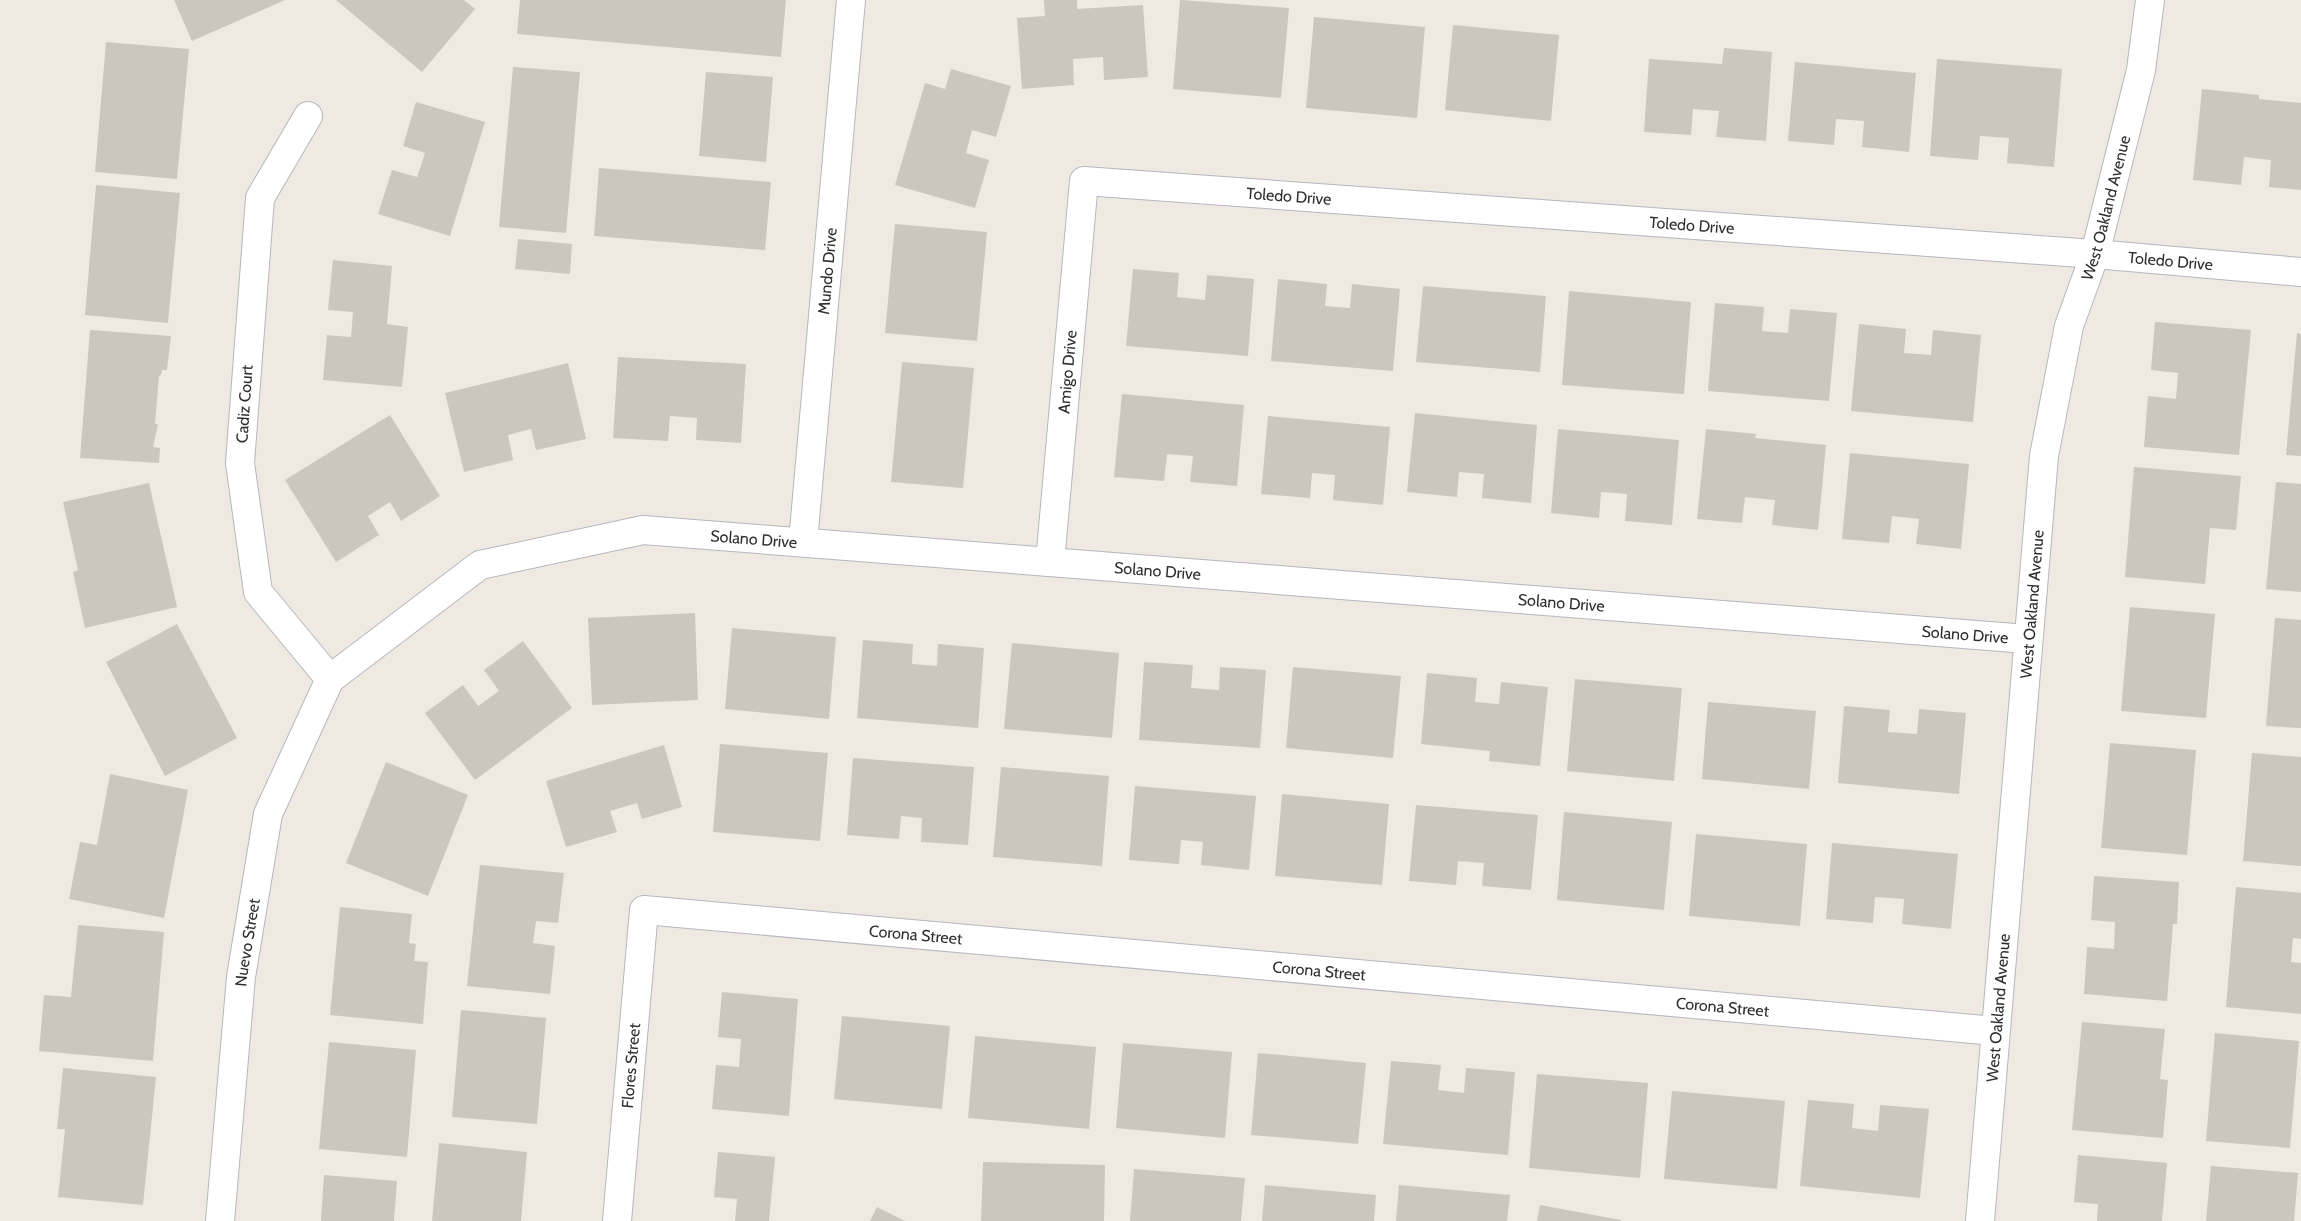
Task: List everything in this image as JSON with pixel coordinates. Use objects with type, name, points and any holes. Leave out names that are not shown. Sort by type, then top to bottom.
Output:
[{"type":"street","name":"Mundo Drive","points":[[803,542],[850,0]]},
{"type":"street","name":"West Oakland Avenue","points":[[1980,1221],[2027,638],[2044,456],[2069,326],[2094,254],[2141,70],[2150,0]]},
{"type":"street","name":"Cadiz Court","points":[[308,116],[260,198],[240,463],[258,592],[330,679]]},
{"type":"street","name":"Toledo Drive","points":[[1084,181],[2094,254],[2301,272]]},
{"type":"street","name":"Amigo Drive","points":[[1050,562],[1084,181]]},
{"type":"street","name":"Solano Drive","points":[[330,679],[480,565],[643,530],[2027,638]]},
{"type":"street","name":"Nuevo Street","points":[[220,1221],[241,977],[268,814],[330,679]]},
{"type":"street","name":"Corona Street","points":[[644,910],[1995,1031]]},
{"type":"street","name":"Flores Street","points":[[617,1221],[644,910]]},
{"type":"building","points":[[174,0],[285,0],[192,41]]},
{"type":"building","points":[[336,0],[464,0],[475,9],[422,72]]},
{"type":"building","points":[[520,0],[786,0],[781,57],[517,34]]},
{"type":"building","points":[[1044,0],[1077,0],[1077,9],[1143,5],[1148,77],[1104,80],[1103,57],[1073,59],[1074,85],[1022,89],[1017,18],[1045,16]]},
{"type":"building","points":[[1180,0],[1289,8],[1281,98],[1173,89]]},
{"type":"building","points":[[1314,17],[1425,27],[1417,118],[1306,108]]},
{"type":"building","points":[[1453,25],[1559,35],[1551,121],[1445,110]]},
{"type":"building","points":[[106,42],[189,49],[177,179],[95,172]]},
{"type":"building","points":[[1724,48],[1772,52],[1766,141],[1716,137],[1719,111],[1693,109],[1691,135],[1644,132],[1649,59],[1722,64]]},
{"type":"building","points":[[1937,59],[2062,69],[2054,167],[2007,163],[2009,138],[1980,136],[1978,160],[1930,156]]},
{"type":"building","points":[[1795,62],[1916,73],[1909,152],[1862,147],[1864,121],[1836,119],[1834,145],[1788,141]]},
{"type":"building","points":[[513,67],[580,72],[566,233],[499,227]]},
{"type":"building","points":[[951,69],[1011,86],[996,137],[972,130],[966,153],[989,160],[975,208],[895,185],[925,83],[945,89]]},
{"type":"building","points":[[706,72],[773,77],[766,162],[699,156]]},
{"type":"building","points":[[2202,89],[2259,95],[2259,99],[2301,103],[2301,190],[2269,187],[2271,160],[2244,157],[2241,185],[2193,180]]},
{"type":"building","points":[[416,102],[485,122],[450,236],[378,214],[392,170],[417,177],[425,153],[403,146]]},
{"type":"building","points":[[599,168],[771,182],[765,250],[594,236]]},
{"type":"building","points":[[96,185],[180,193],[168,323],[85,315]]},
{"type":"building","points":[[895,224],[987,232],[977,341],[885,333]]},
{"type":"building","points":[[518,239],[572,244],[570,274],[515,269]]},
{"type":"building","points":[[333,260],[392,266],[387,324],[408,327],[402,387],[323,380],[327,335],[351,337],[353,312],[328,310]]},
{"type":"building","points":[[1133,269],[1179,273],[1177,297],[1205,300],[1207,275],[1254,279],[1248,356],[1126,346]]},
{"type":"building","points":[[1278,279],[1327,284],[1325,306],[1350,308],[1352,284],[1400,289],[1393,371],[1271,361]]},
{"type":"building","points":[[1423,286],[1546,296],[1540,372],[1416,362]]},
{"type":"building","points":[[1569,291],[1691,302],[1684,394],[1562,385]]},
{"type":"building","points":[[1715,303],[1764,307],[1762,331],[1788,333],[1790,309],[1837,313],[1829,401],[1708,391]]},
{"type":"building","points":[[2155,322],[2251,330],[2239,455],[2144,447],[2148,396],[2176,399],[2178,373],[2151,370]]},
{"type":"building","points":[[1859,324],[1906,329],[1904,353],[1931,355],[1933,330],[1981,335],[1973,422],[1851,411]]},
{"type":"building","points":[[90,330],[171,336],[167,370],[162,370],[159,376],[155,424],[158,424],[153,447],[160,448],[159,463],[80,458]]},
{"type":"building","points":[[2297,333],[2301,334],[2301,456],[2286,455]]},
{"type":"building","points":[[618,357],[746,364],[741,443],[696,440],[697,418],[670,416],[668,441],[613,438]]},
{"type":"building","points":[[902,362],[974,368],[963,488],[891,482]]},
{"type":"building","points":[[568,363],[586,439],[536,450],[531,429],[508,435],[513,460],[464,472],[445,393]]},
{"type":"building","points":[[1122,394],[1244,405],[1237,486],[1190,482],[1193,456],[1167,454],[1164,481],[1114,477]]},
{"type":"building","points":[[1415,413],[1537,425],[1531,503],[1482,498],[1484,474],[1459,472],[1457,497],[1407,492]]},
{"type":"building","points":[[390,415],[440,496],[401,521],[390,502],[368,516],[379,535],[336,562],[285,480]]},
{"type":"building","points":[[1268,416],[1390,427],[1383,505],[1333,500],[1335,475],[1312,473],[1310,498],[1261,494]]},
{"type":"building","points":[[1558,429],[1679,440],[1672,525],[1625,521],[1627,494],[1601,492],[1599,518],[1551,513]]},
{"type":"building","points":[[1706,429],[1756,434],[1755,438],[1826,445],[1818,530],[1772,525],[1775,500],[1745,497],[1742,523],[1697,519]]},
{"type":"building","points":[[1850,453],[1969,464],[1961,549],[1916,544],[1919,519],[1892,516],[1889,543],[1842,539]]},
{"type":"building","points":[[2134,467],[2241,476],[2236,530],[2210,528],[2205,584],[2125,577]]},
{"type":"building","points":[[2276,482],[2301,484],[2301,592],[2266,589]]},
{"type":"building","points":[[149,483],[177,607],[85,628],[73,572],[78,570],[63,502]]},
{"type":"building","points":[[2130,607],[2215,614],[2206,718],[2121,711]]},
{"type":"building","points":[[695,613],[698,700],[592,705],[588,618]]},
{"type":"building","points":[[2275,618],[2301,620],[2301,728],[2266,726]]},
{"type":"building","points":[[177,624],[237,738],[165,776],[106,662]]},
{"type":"building","points":[[732,628],[836,637],[829,719],[725,709]]},
{"type":"building","points":[[863,640],[913,644],[912,664],[937,666],[938,644],[984,648],[978,728],[857,718]]},
{"type":"building","points":[[523,641],[572,708],[475,780],[425,713],[463,685],[478,706],[499,691],[484,670]]},
{"type":"building","points":[[1012,643],[1119,653],[1112,738],[1004,729]]},
{"type":"building","points":[[1144,662],[1193,665],[1191,688],[1219,690],[1220,667],[1266,670],[1260,748],[1139,740]]},
{"type":"building","points":[[1293,667],[1401,676],[1393,758],[1286,748]]},
{"type":"building","points":[[1427,673],[1477,678],[1475,702],[1499,704],[1501,682],[1548,687],[1540,766],[1489,761],[1490,751],[1421,744]]},
{"type":"building","points":[[1575,679],[1682,688],[1674,781],[1567,771]]},
{"type":"building","points":[[1708,702],[1816,711],[1809,789],[1702,779]]},
{"type":"building","points":[[1844,706],[1890,710],[1888,732],[1917,734],[1919,709],[1966,713],[1959,794],[1838,783]]},
{"type":"building","points":[[2110,743],[2196,750],[2187,855],[2101,848]]},
{"type":"building","points":[[720,744],[828,753],[820,841],[713,832]]},
{"type":"building","points":[[664,745],[682,807],[642,819],[637,803],[610,811],[617,832],[566,847],[546,781]]},
{"type":"building","points":[[2252,753],[2301,757],[2301,866],[2243,861]]},
{"type":"building","points":[[853,758],[974,767],[968,845],[921,842],[922,818],[901,816],[899,839],[847,835]]},
{"type":"building","points":[[386,762],[468,795],[428,896],[346,863]]},
{"type":"building","points":[[1001,767],[1109,776],[1102,866],[993,857]]},
{"type":"building","points":[[110,774],[188,790],[164,918],[69,899],[80,842],[97,845]]},
{"type":"building","points":[[1135,786],[1256,796],[1249,870],[1201,865],[1203,842],[1181,840],[1179,864],[1129,860]]},
{"type":"building","points":[[1282,794],[1389,804],[1382,885],[1275,876]]},
{"type":"building","points":[[1416,805],[1538,815],[1531,890],[1482,886],[1484,863],[1458,861],[1456,885],[1409,881]]},
{"type":"building","points":[[1564,812],[1672,822],[1664,910],[1557,900]]},
{"type":"building","points":[[1696,834],[1807,844],[1800,926],[1689,916]]},
{"type":"building","points":[[1832,843],[1958,854],[1951,929],[1902,924],[1904,899],[1875,897],[1873,923],[1826,919]]},
{"type":"building","points":[[480,865],[564,873],[558,923],[536,921],[533,943],[555,946],[550,994],[467,986]]},
{"type":"building","points":[[2094,876],[2179,882],[2177,924],[2173,924],[2167,1001],[2084,994],[2087,947],[2114,949],[2115,922],[2091,920]]},
{"type":"building","points":[[2236,887],[2301,893],[2301,939],[2293,938],[2291,962],[2301,963],[2301,1014],[2226,1007]]},
{"type":"building","points":[[340,907],[412,914],[409,943],[416,944],[414,961],[428,962],[423,1024],[330,1015]]},
{"type":"building","points":[[78,925],[164,932],[153,1061],[39,1051],[44,995],[71,997]]},
{"type":"building","points":[[722,992],[798,999],[789,1116],[712,1109],[716,1065],[739,1067],[741,1039],[718,1037]]},
{"type":"building","points":[[461,1010],[546,1018],[537,1124],[452,1117]]},
{"type":"building","points":[[842,1016],[950,1026],[942,1109],[834,1099]]},
{"type":"building","points":[[2082,1022],[2165,1029],[2160,1079],[2168,1080],[2163,1138],[2072,1130]]},
{"type":"building","points":[[2215,1033],[2299,1041],[2290,1148],[2206,1141]]},
{"type":"building","points":[[975,1036],[1096,1047],[1089,1129],[968,1118]]},
{"type":"building","points":[[329,1042],[416,1050],[407,1157],[319,1149]]},
{"type":"building","points":[[1123,1043],[1232,1052],[1225,1138],[1116,1128]]},
{"type":"building","points":[[1258,1053],[1366,1063],[1358,1144],[1251,1135]]},
{"type":"building","points":[[1391,1061],[1441,1065],[1438,1090],[1464,1093],[1466,1068],[1515,1072],[1508,1155],[1383,1144]]},
{"type":"building","points":[[63,1068],[156,1077],[143,1205],[58,1197],[65,1129],[57,1129]]},
{"type":"building","points":[[1537,1074],[1648,1083],[1640,1178],[1529,1168]]},
{"type":"building","points":[[1672,1091],[1785,1101],[1777,1189],[1664,1179]]},
{"type":"building","points":[[1808,1100],[1854,1104],[1852,1128],[1878,1131],[1880,1105],[1929,1109],[1920,1198],[1800,1186]]},
{"type":"building","points":[[439,1143],[527,1152],[521,1221],[432,1221]]},
{"type":"building","points":[[718,1152],[775,1157],[769,1221],[735,1221],[737,1199],[714,1197]]},
{"type":"building","points":[[2078,1155],[2167,1163],[2162,1221],[2097,1221],[2098,1204],[2074,1202]]},
{"type":"building","points":[[983,1162],[1105,1165],[1104,1221],[981,1221]]},
{"type":"building","points":[[2211,1166],[2298,1173],[2294,1221],[2206,1221]]},
{"type":"building","points":[[1134,1169],[1245,1178],[1241,1221],[1130,1221]]},
{"type":"building","points":[[324,1175],[397,1181],[394,1221],[321,1221]]},
{"type":"building","points":[[1265,1185],[1376,1195],[1374,1221],[1262,1221]]},
{"type":"building","points":[[1399,1185],[1510,1195],[1507,1221],[1396,1221]]},
{"type":"building","points":[[1540,1205],[1621,1220],[1621,1221],[1537,1221]]},
{"type":"building","points":[[877,1207],[905,1221],[870,1221]]}]
